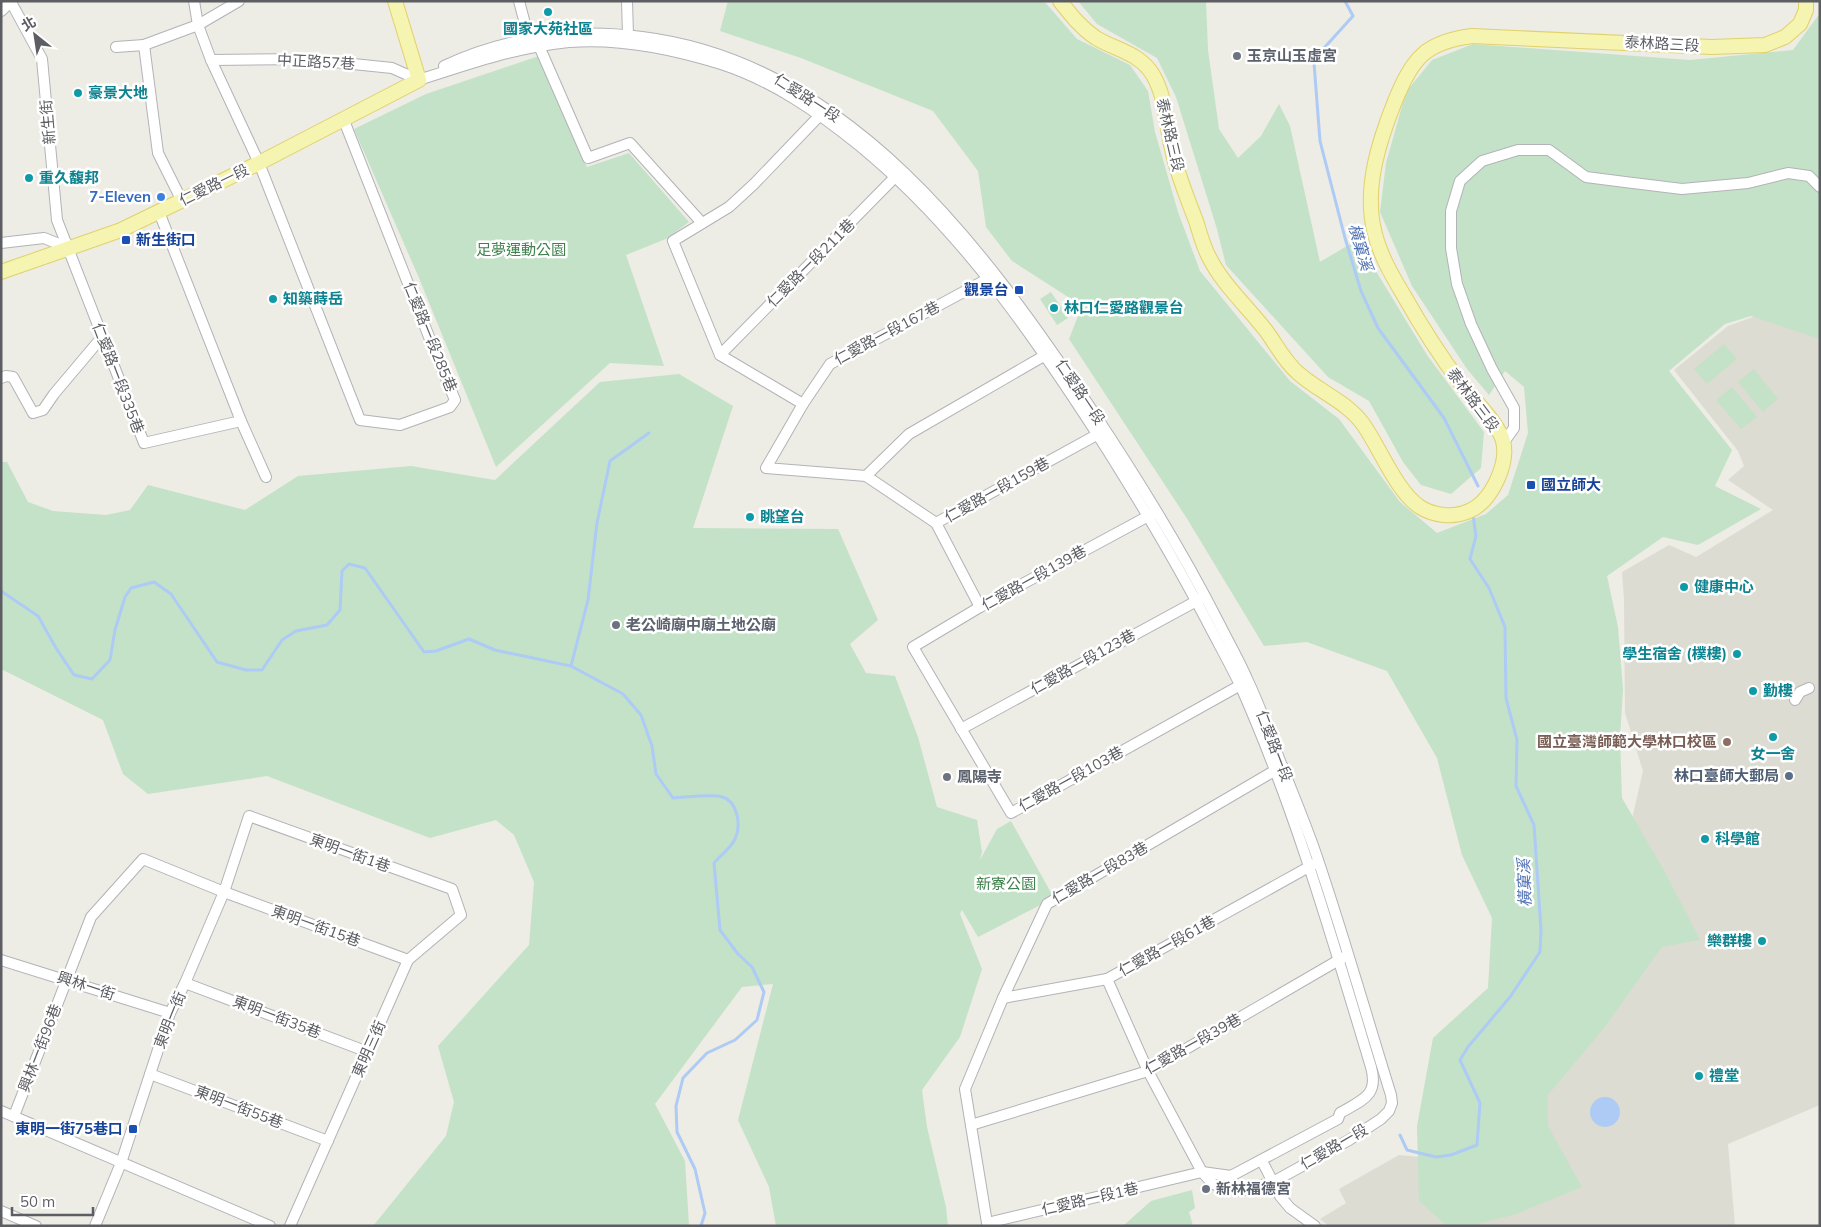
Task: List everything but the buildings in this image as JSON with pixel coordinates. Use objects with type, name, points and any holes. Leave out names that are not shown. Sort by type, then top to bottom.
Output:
[{"type":"main road","points":[[395,1],[419,80]]},
{"type":"main road","name":"泰林路三段","points":[[1060,1],[1084,30],[1099,40],[1125,50],[1141,60],[1152,73],[1164,104],[1175,162],[1206,253],[1214,268],[1267,332],[1295,371],[1354,412],[1410,499],[1422,508],[1436,514],[1452,515],[1470,511],[1487,498],[1497,482],[1504,442],[1496,428],[1430,340],[1397,285],[1374,232],[1370,192],[1373,172],[1393,108],[1404,81],[1416,60],[1433,46],[1451,38],[1472,36],[1712,47],[1765,46],[1785,37],[1800,24],[1806,10],[1806,1]]},
{"type":"main road","name":"仁愛路一段","points":[[1,272],[121,230],[182,202],[419,80]]},
{"type":"street","points":[[194,1],[198,25],[211,60],[259,164]]},
{"type":"street","points":[[116,47],[144,44],[198,25],[240,1]]},
{"type":"street","points":[[519,1],[529,39],[539,46],[588,158],[630,143],[702,223]]},
{"type":"street","points":[[627,1],[628,35]]},
{"type":"street","points":[[1,11],[12,2]]},
{"type":"street","name":"新生街","points":[[12,2],[42,59],[57,220],[69,248]]},
{"type":"street","name":"仁愛路一段","points":[[419,80],[447,64],[472,54],[529,39],[562,33],[598,32],[654,38],[696,47],[735,59],[799,90],[942,212],[1049,353],[1153,514],[1201,598],[1244,683],[1315,864],[1343,957],[1373,1073],[1372,1090],[1363,1100],[1340,1113],[1338,1119],[1262,1162],[1231,1176],[1202,1172]]},
{"type":"street","name":"仁愛路一段","points":[[419,80],[483,60],[539,46],[571,42],[612,43],[649,47],[688,55],[722,65],[752,76],[823,111]]},
{"type":"street","points":[[144,44],[158,154],[182,202]]},
{"type":"street","name":"中正路57巷","points":[[211,60],[305,59],[392,68],[419,80]]},
{"type":"street","points":[[803,404],[720,355],[673,241],[729,207],[754,184],[823,111]]},
{"type":"street","name":"仁愛路一段285巷","points":[[259,164],[360,420],[400,425],[450,407],[455,400],[432,347],[344,118]]},
{"type":"street","points":[[1504,442],[1514,428],[1514,408],[1492,369],[1471,324],[1457,284],[1451,248],[1451,211],[1460,181],[1482,161],[1518,150],[1549,150],[1586,177],[1682,188],[1748,183],[1788,173],[1809,176],[1820,187]]},
{"type":"street","name":"仁愛路一段211巷","points":[[720,355],[899,174]]},
{"type":"street","points":[[159,212],[241,421],[266,477]]},
{"type":"street","points":[[1,243],[44,238],[69,248]]},
{"type":"street","name":"仁愛路一段335巷","points":[[69,248],[144,443],[241,421]]},
{"type":"street","name":"仁愛路一段167巷","points":[[866,476],[766,468],[803,404],[830,364],[992,277]]},
{"type":"street","points":[[1,378],[6,376],[13,377],[33,413],[43,410],[54,394],[102,337]]},
{"type":"street","points":[[866,476],[909,434],[1049,353]]},
{"type":"street","name":"仁愛路一段159巷","points":[[866,476],[936,523],[1101,432]]},
{"type":"street","name":"仁愛路一段139巷","points":[[913,647],[980,608],[1153,514]]},
{"type":"street","points":[[936,523],[980,608]]},
{"type":"street","name":"仁愛路一段123巷","points":[[961,729],[1201,598]]},
{"type":"street","name":"仁愛路一段103巷","points":[[913,647],[1011,813],[1244,683]]},
{"type":"street","points":[[1795,700],[1800,692],[1809,688]]},
{"type":"street","name":"仁愛路一段83巷","points":[[971,1126],[965,1089],[1003,998],[1047,904],[1278,769]]},
{"type":"street","name":"東明一街1巷","points":[[249,816],[452,890]]},
{"type":"street","name":"東明一街","points":[[95,1226],[121,1163],[170,1013],[224,892],[249,816]]},
{"type":"street","name":"東明一街15巷","points":[[67,980],[91,917],[143,859],[224,892],[408,960]]},
{"type":"street","name":"仁愛路一段61巷","points":[[1003,998],[1107,979],[1315,864]]},
{"type":"street","name":"東明三街","points":[[290,1226],[408,960],[461,915],[452,890]]},
{"type":"street","name":"仁愛路一段","points":[[1202,1172],[1213,1184],[1228,1190],[1242,1191],[1273,1182],[1349,1140],[1381,1119],[1389,1111],[1392,1103],[1391,1095],[1343,957]]},
{"type":"street","name":"仁愛路一段39巷","points":[[971,1126],[1148,1071],[1343,957]]},
{"type":"street","name":"興林一街","points":[[1,960],[170,1013]]},
{"type":"street","points":[[1107,979],[1148,1071],[1202,1172]]},
{"type":"street","name":"興林一街96巷","points":[[14,1116],[67,980]]},
{"type":"street","name":"東明一街35巷","points":[[185,983],[368,1052]]},
{"type":"street","name":"東明一街55巷","points":[[150,1074],[328,1141]]},
{"type":"street","points":[[1,1111],[270,1226]]},
{"type":"street","name":"仁愛路一段1巷","points":[[971,1126],[987,1222],[1202,1172]]},
{"type":"street","points":[[1262,1162],[1280,1196],[1290,1208],[1315,1226]]},
{"type":"street","points":[[1,1211],[36,1226]]},
{"type":"shaded area","name":"國立臺灣師範大學林口校區","points":[[1775,309],[1820,325],[1820,1105],[1728,1144],[1735,1226],[1329,1226],[1320,1219],[1346,1203],[1339,1189],[1399,1155],[1448,1160],[1619,876],[1643,771],[1625,713],[1622,572],[1669,545],[1696,557],[1773,510],[1728,480],[1744,466],[1738,451],[1674,370],[1728,326]]},
{"type":"green space","points":[[728,1],[1044,1],[1077,39],[1130,65],[1148,91],[1155,132],[1178,212],[1200,271],[1290,381],[1339,419],[1400,502],[1437,533],[1486,514],[1508,495],[1528,433],[1524,387],[1505,371],[1489,395],[1467,369],[1412,286],[1380,212],[1386,163],[1406,92],[1432,60],[1473,44],[1690,60],[1793,50],[1820,13],[1820,339],[1751,316],[1725,324],[1669,371],[1732,450],[1715,486],[1761,509],[1698,545],[1663,537],[1607,576],[1618,627],[1623,690],[1620,737],[1622,798],[1666,874],[1700,940],[1662,947],[1604,1028],[1548,1095],[1548,1126],[1582,1187],[1516,1214],[1470,1226],[1447,1226],[1419,1201],[1417,1126],[1433,1038],[1488,988],[1492,918],[1462,855],[1437,758],[1387,671],[1307,642],[1264,646],[1186,517],[1069,339],[1082,306],[1012,261],[986,227],[978,171],[933,111],[801,58],[720,31]]},
{"type":"green space","points":[[1078,1],[1206,1],[1208,50],[1219,129],[1238,158],[1261,136],[1279,104],[1290,126],[1320,262],[1357,240],[1427,355],[1484,432],[1481,468],[1451,494],[1421,485],[1403,462],[1369,401],[1328,377],[1226,265],[1217,229],[1176,97],[1157,58],[1097,24]]},
{"type":"green space","name":"足夢運動公園","points":[[539,56],[587,167],[629,153],[689,222],[668,238],[626,255],[664,366],[610,363],[496,467],[419,278],[354,129],[426,94]]},
{"type":"green space","points":[[1051,292],[1068,318],[1057,325],[1040,299]]},
{"type":"green space","points":[[1724,344],[1737,359],[1707,384],[1694,369]]},
{"type":"green space","points":[[1754,369],[1778,399],[1763,412],[1738,382]]},
{"type":"green space","name":"新寮公園","points":[[679,374],[733,406],[693,528],[838,529],[878,620],[850,644],[866,673],[895,676],[918,737],[937,807],[977,820],[982,852],[980,860],[997,829],[1011,821],[1054,898],[978,937],[962,910],[960,914],[982,969],[960,1037],[922,1090],[927,1127],[946,1207],[948,1226],[776,1226],[769,1187],[738,1120],[773,984],[742,987],[655,1104],[685,1161],[689,1226],[373,1226],[446,1136],[454,1102],[438,1046],[529,945],[534,882],[514,835],[496,820],[430,838],[267,776],[148,794],[123,774],[103,720],[1,669],[1,462],[7,462],[28,502],[53,511],[106,515],[130,510],[148,485],[245,510],[298,476],[411,466],[495,480],[600,382]]},
{"type":"green space","points":[[1732,387],[1757,417],[1741,429],[1716,400]]},
{"type":"green space","points":[[1192,1190],[1195,1208],[1189,1212],[1193,1226],[1123,1226],[1151,1201]]},
{"type":"water","points":[[1605,1097],[1616,1101],[1620,1112],[1616,1123],[1605,1127],[1594,1123],[1590,1112],[1594,1101]]},
{"type":"waterway","name":"橫窠溪","points":[[1345,1],[1353,16],[1325,47],[1314,63],[1320,141],[1345,238],[1361,291],[1378,328],[1444,418],[1478,486]]},
{"type":"waterway","points":[[571,666],[588,600],[597,523],[610,461],[649,433]]},
{"type":"waterway","name":"橫窠溪","points":[[1400,1135],[1407,1150],[1436,1157],[1451,1155],[1477,1145],[1480,1103],[1460,1060],[1468,1047],[1510,997],[1540,952],[1541,930],[1534,825],[1516,786],[1517,740],[1506,698],[1505,627],[1489,588],[1470,559],[1476,536],[1473,515]]},
{"type":"waterway","points":[[1,591],[38,616],[74,675],[92,679],[110,660],[115,630],[125,597],[131,588],[154,582],[171,594],[217,662],[246,670],[262,670],[282,640],[296,631],[327,625],[340,610],[342,571],[349,564],[365,568],[424,652],[436,651],[469,639],[495,650],[571,666],[623,694],[641,715],[652,746],[656,774],[673,798],[717,796],[729,801],[736,812],[738,826],[735,839],[714,863],[720,930],[738,954],[752,967],[764,992],[757,1020],[735,1040],[707,1053],[683,1078],[676,1106],[677,1132],[695,1169],[705,1213],[701,1226]]},
{"type":"place","name":"國家大苑社區","points":[[548,12]]},
{"type":"place","name":"玉京山玉虛宮","points":[[1237,56]]},
{"type":"place","name":"豪景大地","points":[[78,93]]},
{"type":"place","name":"重久馥邦","points":[[29,178]]},
{"type":"place","name":"7-Eleven","points":[[161,197]]},
{"type":"place","name":"新生街口","points":[[126,240]]},
{"type":"place","name":"觀景台","points":[[1019,290]]},
{"type":"place","name":"知築蒔岳","points":[[273,299]]},
{"type":"place","name":"林口仁愛路觀景台","points":[[1054,308]]},
{"type":"place","name":"國立師大","points":[[1531,485]]},
{"type":"place","name":"眺望台","points":[[750,517]]},
{"type":"place","name":"健康中心","points":[[1684,587]]},
{"type":"place","name":"老公崎廟中廟土地公廟","points":[[616,625]]},
{"type":"place","name":"學生宿舍 (樸樓)","points":[[1737,654]]},
{"type":"place","name":"勤樓","points":[[1753,691]]},
{"type":"place","name":"女一舍","points":[[1773,737]]},
{"type":"place","name":"國立臺灣師範大學林口校區","points":[[1727,742]]},
{"type":"place","name":"林口臺師大郵局","points":[[1789,776]]},
{"type":"place","name":"鳳陽寺","points":[[947,777]]},
{"type":"place","name":"科學館","points":[[1705,839]]},
{"type":"place","name":"樂群樓","points":[[1762,941]]},
{"type":"place","name":"禮堂","points":[[1699,1076]]},
{"type":"place","name":"東明一街75巷口","points":[[133,1129]]},
{"type":"place","name":"新林福德宮","points":[[1206,1189]]}]
